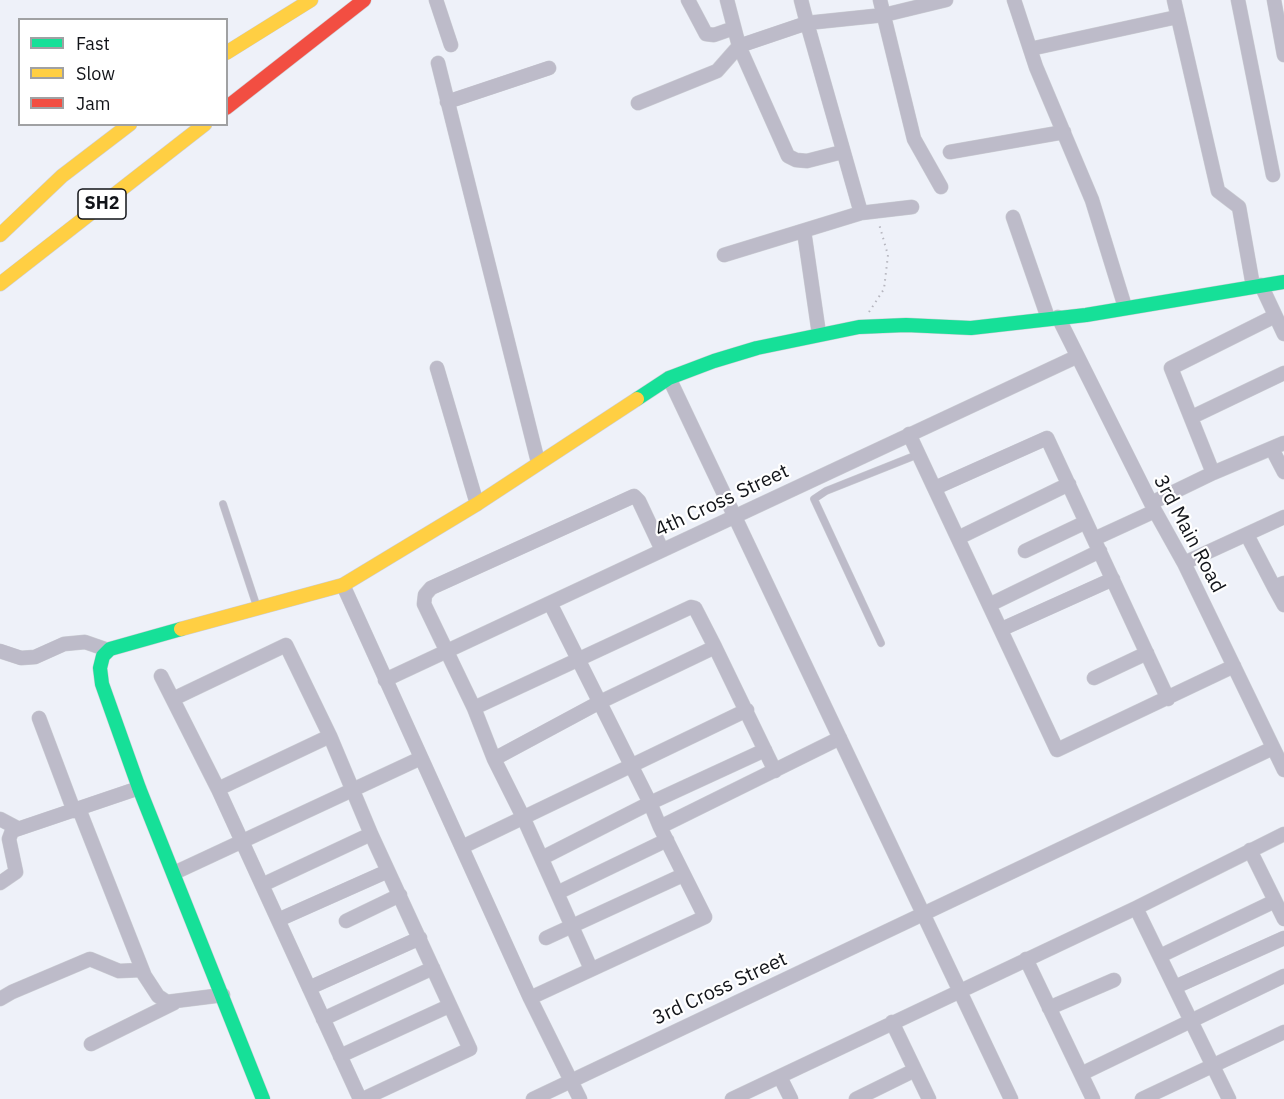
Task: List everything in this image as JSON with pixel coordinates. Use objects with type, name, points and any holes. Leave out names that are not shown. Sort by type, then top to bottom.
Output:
[{"type":"street","points":[[228,52],[311,0]]},
{"type":"street","points":[[228,106],[364,0]]},
{"type":"street","points":[[436,0],[451,45]]},
{"type":"street","points":[[688,0],[706,34],[714,35],[734,28]]},
{"type":"street","points":[[727,0],[739,46],[788,156],[796,160],[807,161],[842,152]]},
{"type":"street","points":[[801,0],[861,213]]},
{"type":"street","points":[[880,0],[914,139],[940,187]]},
{"type":"street","points":[[638,103],[717,70],[739,46],[807,23],[884,15],[946,0]]},
{"type":"street","points":[[1014,0],[1030,49],[1092,200],[1125,308]]},
{"type":"street","points":[[1174,0],[1218,191],[1235,202],[1242,215],[1257,286],[1284,334]]},
{"type":"street","points":[[1239,0],[1273,175]]},
{"type":"street","points":[[1274,0],[1283,46]]},
{"type":"street","points":[[1030,49],[1177,17]]},
{"type":"street","points":[[438,63],[538,462]]},
{"type":"street","points":[[447,102],[549,69]]},
{"type":"street","name":"SH2","points":[[0,235],[62,176],[127,126]]},
{"type":"street","name":"SH2","points":[[0,284],[202,126]]},
{"type":"street","points":[[950,152],[1064,132]]},
{"type":"street","points":[[724,255],[861,213],[912,207]]},
{"type":"street","name":"3rd Main Road","points":[[1013,217],[1053,317],[1184,563],[1284,770]]},
{"type":"street","points":[[804,231],[819,334]]},
{"type":"street","points":[[263,1099],[224,995],[139,788],[102,684],[100,668],[103,656],[108,650],[130,641],[343,585],[477,504],[669,378],[757,348],[860,327],[906,325],[971,328],[1125,308],[1284,282]]},
{"type":"street","points":[[1213,473],[1171,368],[1275,316]]},
{"type":"street","name":"4th Cross Street","points":[[385,680],[1076,357]]},
{"type":"street","points":[[437,368],[477,504]]},
{"type":"street","points":[[1191,417],[1284,373]]},
{"type":"street","points":[[669,378],[1011,1099]]},
{"type":"street","points":[[909,434],[1057,750],[1234,666]]},
{"type":"street","points":[[934,489],[1047,438],[1168,699]]},
{"type":"street","points":[[989,605],[1097,545],[1153,507],[1213,473],[1278,446],[1284,472]]},
{"type":"street","points":[[958,538],[1069,484]]},
{"type":"street","points":[[591,969],[570,927],[542,858],[494,759],[474,708],[424,604],[425,595],[430,588],[634,495],[662,550]]},
{"type":"street","points":[[1184,563],[1284,517]]},
{"type":"street","points":[[1025,551],[1086,522]]},
{"type":"street","points":[[1247,535],[1279,585],[1284,604]]},
{"type":"street","points":[[1002,629],[1113,579]]},
{"type":"street","points":[[343,585],[530,998],[580,1099]]},
{"type":"street","points":[[530,998],[705,917],[660,827],[632,764],[550,603]]},
{"type":"street","points":[[474,708],[691,607],[695,608],[715,647],[775,771]]},
{"type":"street","points":[[0,651],[28,658],[64,644],[85,642],[108,650]]},
{"type":"street","points":[[162,676],[173,699],[218,789],[361,1099],[470,1049],[371,834],[330,736],[286,645],[173,699]]},
{"type":"street","points":[[494,759],[600,702],[715,647]]},
{"type":"street","points":[[1094,678],[1147,653]]},
{"type":"street","points":[[462,847],[747,711]]},
{"type":"street","points":[[39,718],[144,974],[158,996],[174,1004]]},
{"type":"street","points":[[218,789],[330,736]]},
{"type":"street","points":[[660,827],[840,738]]},
{"type":"street","name":"3rd Cross Street","points":[[533,1099],[1273,748]]},
{"type":"street","points":[[542,858],[650,803],[765,750]]},
{"type":"street","points":[[174,873],[421,759]]},
{"type":"street","points":[[0,884],[16,872],[9,834],[17,828],[139,788]]},
{"type":"street","points":[[0,819],[17,828]]},
{"type":"street","points":[[262,885],[371,834]]},
{"type":"street","points":[[732,1099],[1136,908],[1284,834]]},
{"type":"street","points":[[557,892],[667,840]]},
{"type":"street","points":[[1250,850],[1284,919]]},
{"type":"street","points":[[278,920],[388,871]]},
{"type":"street","points":[[546,938],[684,875]]},
{"type":"street","points":[[346,921],[400,896]]},
{"type":"street","points":[[1160,956],[1275,901]]},
{"type":"street","points":[[1136,908],[1229,1099]]},
{"type":"street","points":[[309,988],[420,938]]},
{"type":"street","points":[[1175,987],[1284,938]]},
{"type":"street","points":[[1026,959],[1093,1099]]},
{"type":"street","points":[[0,999],[90,960],[119,971],[138,969],[144,974]]},
{"type":"street","points":[[323,1019],[433,968]]},
{"type":"street","points":[[1081,1074],[1284,976]]},
{"type":"street","points":[[1049,1008],[1114,980]]},
{"type":"street","points":[[91,1044],[174,1004],[224,995]]},
{"type":"street","points":[[340,1056],[449,1006]]},
{"type":"street","points":[[892,1022],[929,1099]]},
{"type":"street","points":[[1142,1099],[1284,1032]]},
{"type":"street","points":[[856,1099],[915,1070]]},
{"type":"street","points":[[780,1077],[791,1099]]},
{"type":"lane","points":[[881,643],[814,499],[826,491],[919,454]]},
{"type":"lane","points":[[223,504],[257,607]]},
{"type":"path","points":[[860,327],[884,289],[888,255],[875,210]]},
{"type":"traffic: fast","points":[[637,399],[669,378],[714,361],[757,348],[859,327],[906,325],[971,328],[1086,315],[1284,282]]},
{"type":"traffic: fast","points":[[181,629],[110,649],[103,656],[100,668],[102,684],[139,788],[263,1099]]},
{"type":"traffic: slow","points":[[228,52],[311,0]]},
{"type":"traffic: slow","points":[[0,235],[62,176],[127,126]]},
{"type":"traffic: slow","points":[[0,284],[202,126]]},
{"type":"traffic: slow","points":[[181,629],[343,585],[477,504],[637,399]]},
{"type":"traffic: jam","points":[[228,106],[364,0]]}]
